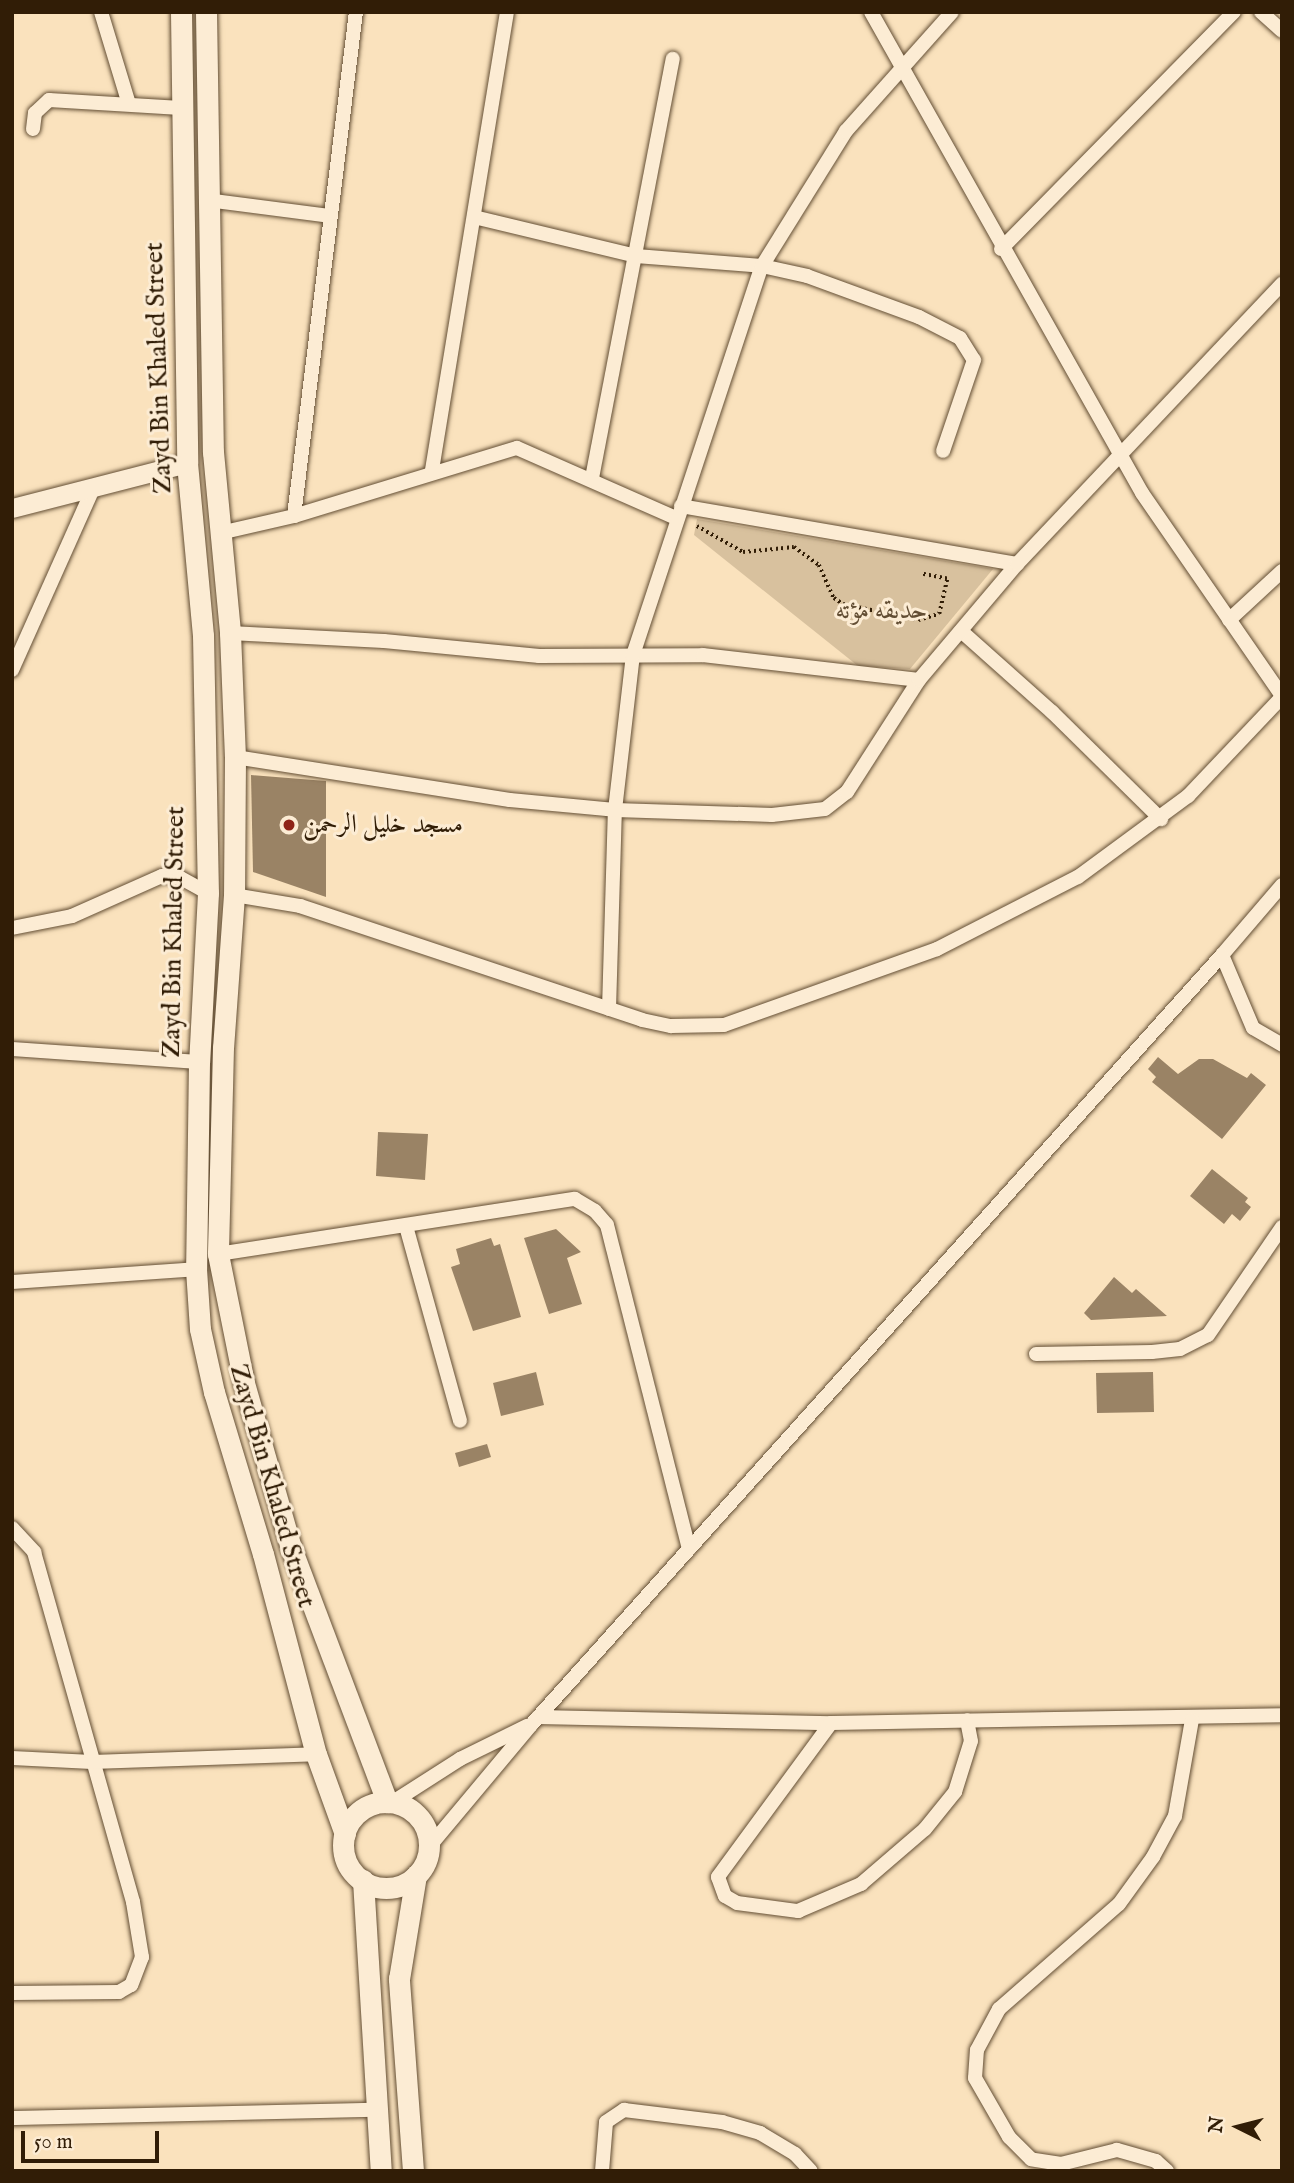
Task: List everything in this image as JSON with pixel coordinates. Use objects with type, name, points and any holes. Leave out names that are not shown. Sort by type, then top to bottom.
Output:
[{"type":"main road","name":"Zayd Bin Khaled Street","points":[[181,12],[187,463],[203,635],[208,893],[199,1062],[196,1269],[200,1329],[214,1392],[263,1554],[316,1754],[345,1834]]},
{"type":"main road","name":"Zayd Bin Khaled Street","points":[[206,12],[213,452],[230,633],[235,757],[234,895],[223,1047],[218,1254],[244,1383],[290,1545],[390,1802]]},
{"type":"main road","points":[[381,2171],[363,1880],[345,1856],[345,1834],[360,1811],[390,1802],[420,1818],[429,1847],[416,1875],[399,1979],[413,2171]]},
{"type":"main road","points":[[363,1880],[390,1887],[416,1875]]},
{"type":"street","points":[[102,12],[129,104]]},
{"type":"street","points":[[294,516],[356,12]]},
{"type":"street","points":[[432,470],[507,12]]},
{"type":"street","points":[[234,895],[300,906],[609,1009],[671,1026],[746,1020],[937,949],[1078,877],[1161,819],[1282,697],[1121,454],[1001,249],[871,12]]},
{"type":"street","points":[[609,1009],[615,810],[633,655],[678,512],[762,266],[846,131],[952,12]]},
{"type":"street","points":[[1001,249],[1234,12]]},
{"type":"street","points":[[1261,12],[1282,31]]},
{"type":"street","points":[[592,478],[673,59]]},
{"type":"street","points":[[33,129],[35,113],[49,100],[181,108]]},
{"type":"street","points":[[207,201],[330,216]]},
{"type":"street","points":[[474,217],[636,257],[762,266],[807,276],[919,317],[966,344],[974,360],[943,451]]},
{"type":"street","points":[[235,757],[510,800],[615,810],[772,815],[825,809],[847,792],[919,680],[1017,564],[1282,284]]},
{"type":"street","points":[[220,533],[294,516],[432,470],[517,448],[678,512],[1017,564]]},
{"type":"street","points":[[12,508],[92,491],[187,463]]},
{"type":"street","points":[[12,670],[92,491]]},
{"type":"street","points":[[1229,620],[1282,571]]},
{"type":"street","points":[[961,631],[1052,712],[1161,819]]},
{"type":"street","points":[[230,633],[384,641],[540,656],[703,655],[919,680]]},
{"type":"street","points":[[12,928],[72,916],[162,876],[180,877],[208,893]]},
{"type":"street","points":[[429,1847],[535,1720],[1282,886]]},
{"type":"street","points":[[1222,955],[1253,1028],[1282,1045]]},
{"type":"street","points":[[12,1049],[199,1062]]},
{"type":"street","points":[[218,1254],[575,1199],[595,1211],[607,1225],[689,1549]]},
{"type":"street","points":[[406,1226],[460,1421]]},
{"type":"street","points":[[1035,1354],[1180,1349],[1208,1335],[1282,1227]]},
{"type":"street","points":[[12,1282],[196,1269]]},
{"type":"street","points":[[12,1528],[34,1552],[133,1902],[142,1957],[140,1969],[131,1985],[119,1992],[12,1993]]},
{"type":"street","points":[[390,1802],[460,1759],[535,1720],[831,1723],[1192,1720],[1282,1715]]},
{"type":"street","points":[[831,1723],[718,1877],[725,1896],[737,1903],[798,1911],[861,1884],[925,1829],[955,1792],[971,1741],[967,1720]]},
{"type":"street","points":[[1167,2171],[1156,2161],[1117,2150],[1061,2164],[1031,2159],[1009,2137],[975,2078],[977,2049],[999,2009],[1119,1904],[1153,1857],[1175,1816],[1192,1720]]},
{"type":"street","points":[[12,1758],[92,1762],[316,1754]]},
{"type":"street","points":[[12,2118],[378,2110]]},
{"type":"street","points":[[603,2171],[606,2122],[624,2110],[722,2122],[760,2133],[796,2154],[811,2171]]},
{"type":"path","points":[[695,525],[743,552],[794,547],[820,565],[834,598],[843,604],[918,620],[939,614],[947,579],[921,574]]},
{"type":"green space","name":"حديقه مؤته","points":[[697,519],[993,569],[910,669],[858,666],[694,535]]},
{"type":"building","name":"مسجد خليل الرحمن","points":[[251,775],[326,781],[326,897],[253,872]]},
{"type":"building","points":[[1158,1057],[1178,1074],[1199,1059],[1213,1059],[1247,1078],[1251,1073],[1266,1085],[1222,1139],[1152,1082],[1156,1077],[1148,1069]]},
{"type":"building","points":[[378,1132],[428,1134],[425,1180],[376,1176]]},
{"type":"building","points":[[1212,1169],[1248,1198],[1245,1202],[1251,1207],[1240,1221],[1232,1214],[1224,1224],[1190,1196]]},
{"type":"building","points":[[556,1229],[581,1252],[567,1258],[582,1304],[549,1314],[524,1238]]},
{"type":"building","points":[[491,1238],[494,1246],[500,1244],[521,1317],[473,1331],[451,1267],[460,1264],[456,1249]]},
{"type":"building","points":[[1114,1277],[1132,1293],[1136,1289],[1167,1316],[1091,1320],[1084,1313]]},
{"type":"building","points":[[536,1372],[544,1405],[501,1416],[493,1383]]},
{"type":"building","points":[[1153,1372],[1154,1412],[1097,1413],[1096,1373]]},
{"type":"building","points":[[487,1444],[491,1457],[459,1467],[455,1453]]},
{"type":"place","name":"مسجد خليل الرحمن","points":[[289,825]]}]
